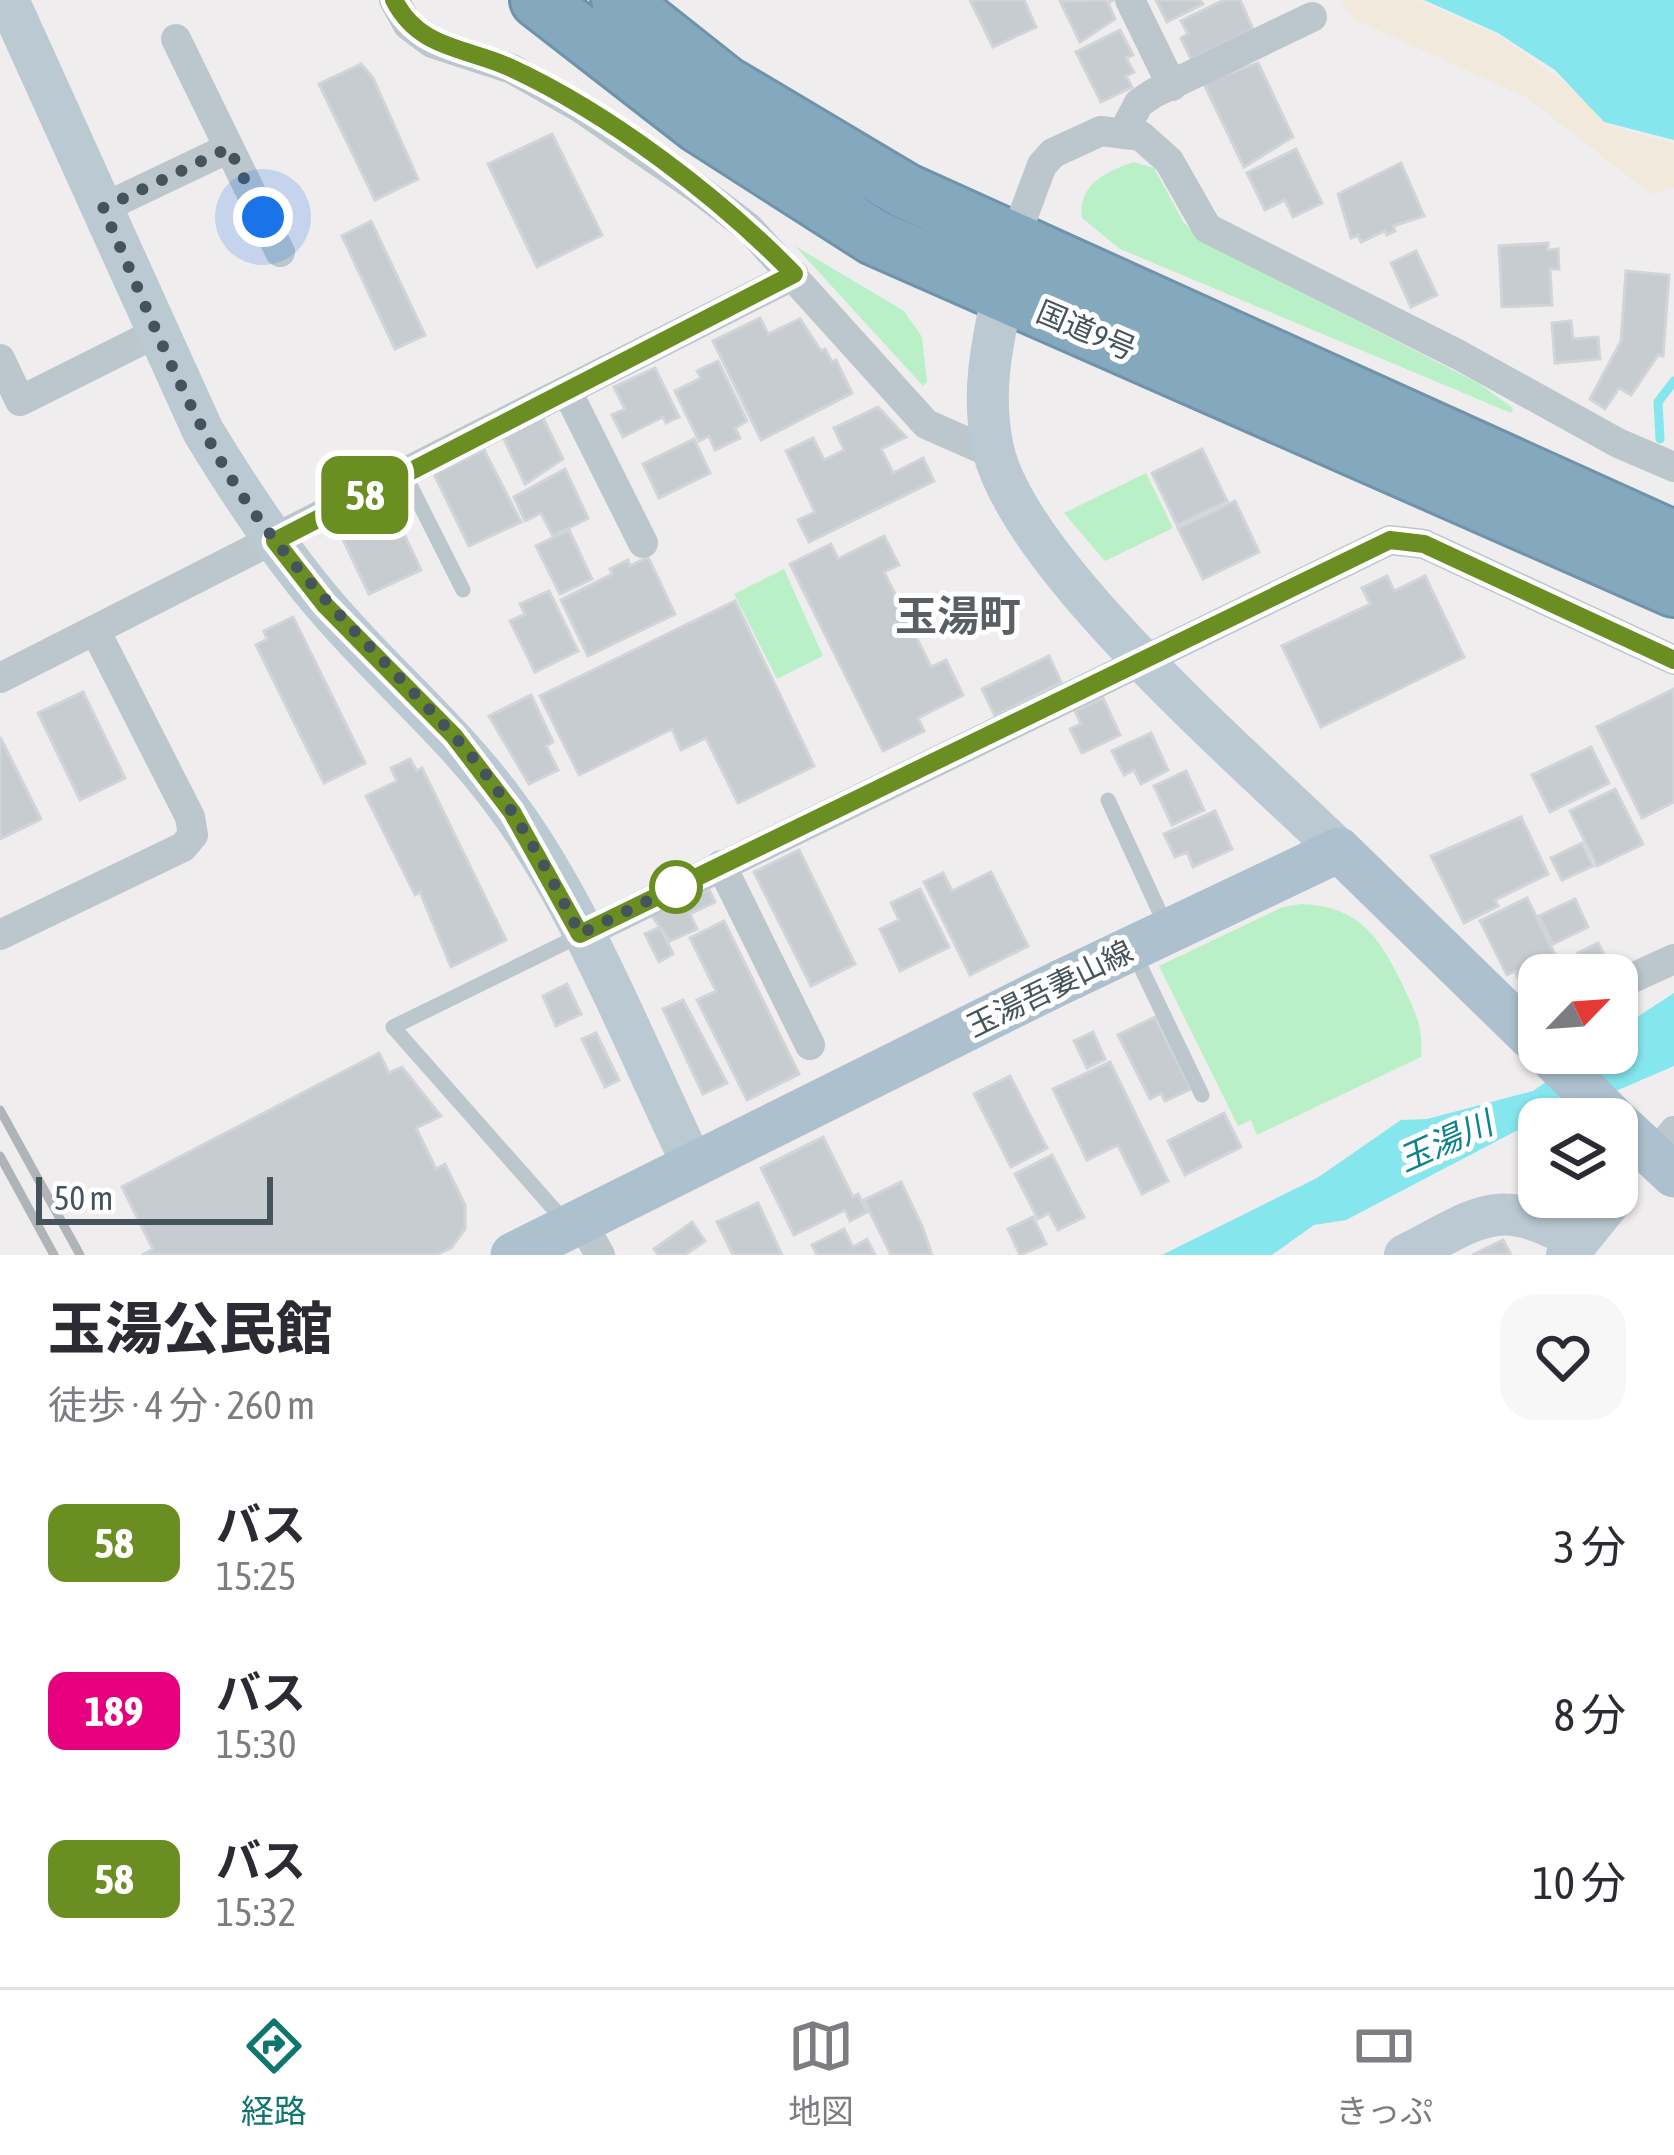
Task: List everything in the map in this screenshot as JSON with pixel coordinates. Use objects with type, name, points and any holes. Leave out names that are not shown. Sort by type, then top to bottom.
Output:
[{"type":"highway","name":"国道9号","points":[[538,0],[699,125],[874,237],[1674,589]]},
{"type":"highway","name":"国道9号","points":[[619,0],[725,84],[905,191],[1674,539]]},
{"type":"main road","name":"玉湯吾妻山線","points":[[513,1255],[583,1234],[693,1165],[1339,850]]},
{"type":"main road","points":[[1339,850],[1518,1020]]},
{"type":"main road","points":[[1575,1074],[1642,1138]]},
{"type":"street","points":[[394,0],[408,25],[432,43],[512,68],[647,153],[749,228],[926,424],[994,454]]},
{"type":"street","points":[[1130,0],[1172,86]]},
{"type":"street","points":[[6,7],[203,431],[275,541],[325,605],[454,736],[512,812],[580,934],[693,1165]]},
{"type":"street","points":[[1124,131],[1139,103],[1312,16]]},
{"type":"street","points":[[176,39],[280,252]]},
{"type":"street","points":[[1339,850],[1144,658],[1030,528],[994,454],[986,380],[1014,241],[1042,165],[1081,136],[1124,131],[1158,147],[1208,228],[1460,355],[1618,443],[1674,466]]},
{"type":"street","points":[[103,208],[229,148]]},
{"type":"street","points":[[0,678],[794,274]]},
{"type":"street","points":[[0,359],[10,406],[158,332]]},
{"type":"street","points":[[568,391],[643,543]]},
{"type":"street","points":[[580,934],[1401,538],[1674,660]]},
{"type":"street","points":[[0,935],[162,858],[193,836],[190,818],[95,630]]},
{"type":"street","points":[[721,865],[810,1045]]},
{"type":"street","points":[[1638,975],[1674,959]]},
{"type":"street","points":[[1405,1255],[1500,1211],[1539,1218],[1571,1247],[1597,1218]]},
{"type":"lane","points":[[404,475],[463,590]]},
{"type":"lane","points":[[1108,800],[1202,1095]]},
{"type":"lane","points":[[580,934],[393,1027],[583,1234]]},
{"type":"green space","points":[[1134,162],[1154,168],[1184,223],[1204,242],[1478,383],[1513,408],[1511,413],[1120,249],[1082,218],[1082,206],[1096,181]]},
{"type":"green space","points":[[795,246],[904,311],[922,337],[927,382],[923,386]]},
{"type":"green space","points":[[1146,473],[1173,528],[1105,561],[1064,513]]},
{"type":"green space","points":[[784,569],[823,656],[777,679],[734,594]]},
{"type":"green space","points":[[1301,904],[1353,918],[1376,939],[1415,1012],[1421,1057],[1257,1135],[1251,1120],[1238,1126],[1159,966],[1283,907]]},
{"type":"sand","points":[[1341,0],[1417,0],[1498,35],[1579,93],[1604,124],[1674,144],[1674,187],[1651,194],[1527,98],[1354,19]]},
{"type":"water","points":[[1424,0],[1674,0],[1674,140],[1604,122],[1555,70],[1498,33]]},
{"type":"water","name":"玉湯川","points":[[1674,993],[1674,1066],[1600,1098],[1518,1098],[1518,1130],[1346,1220],[1314,1225],[1272,1255],[1162,1255],[1317,1178],[1401,1120],[1427,1119],[1533,1091],[1558,1074],[1638,1074],[1638,1016]]},
{"type":"building","points":[[970,0],[1024,0],[1036,27],[993,47]]},
{"type":"building","points":[[1113,0],[1108,3],[1115,19],[1080,42],[1060,1]]},
{"type":"building","points":[[1156,0],[1200,0],[1203,4],[1167,22]]},
{"type":"building","points":[[1224,0],[1240,0],[1253,29],[1191,59],[1181,38],[1188,34],[1181,21]]},
{"type":"building","points":[[1120,30],[1133,55],[1126,58],[1134,72],[1126,76],[1132,87],[1101,102],[1076,52]]},
{"type":"building","points":[[1258,63],[1293,137],[1244,167],[1203,82]]},
{"type":"building","points":[[361,64],[373,78],[418,179],[375,200],[319,84]]},
{"type":"building","points":[[552,134],[602,235],[537,267],[488,164]]},
{"type":"building","points":[[1296,149],[1322,203],[1293,217],[1285,200],[1265,210],[1247,173]]},
{"type":"building","points":[[1401,163],[1424,216],[1393,226],[1395,231],[1387,235],[1385,231],[1361,242],[1358,235],[1351,238],[1338,194]]},
{"type":"building","points":[[371,221],[425,335],[395,349],[342,236]]},
{"type":"building","points":[[1548,243],[1548,250],[1558,249],[1559,269],[1550,269],[1552,305],[1502,307],[1499,246]]},
{"type":"building","points":[[1416,251],[1437,295],[1411,307],[1391,263]]},
{"type":"building","points":[[1626,271],[1669,275],[1663,356],[1658,355],[1631,395],[1619,388],[1605,409],[1590,399],[1621,341]]},
{"type":"building","points":[[760,318],[768,334],[800,319],[821,351],[825,349],[832,362],[836,360],[852,393],[761,440],[713,341]]},
{"type":"building","points":[[1571,321],[1573,339],[1598,337],[1600,359],[1555,363],[1552,323]]},
{"type":"building","points":[[718,361],[747,421],[735,428],[740,438],[715,450],[709,436],[699,441],[675,391],[701,378],[697,371]]},
{"type":"building","points":[[655,368],[679,417],[666,423],[663,417],[623,437],[612,415],[625,409],[614,387]]},
{"type":"building","points":[[878,407],[906,437],[881,449],[893,473],[923,458],[934,481],[809,542],[798,520],[815,512],[786,451],[813,438],[824,460],[844,450],[834,428]]},
{"type":"building","points":[[543,418],[563,459],[525,484],[503,437]]},
{"type":"building","points":[[694,439],[710,473],[659,498],[643,464]]},
{"type":"building","points":[[1202,449],[1227,501],[1177,525],[1152,473]]},
{"type":"building","points":[[484,450],[521,522],[469,546],[434,474]]},
{"type":"building","points":[[565,469],[588,518],[553,536],[541,513],[525,521],[514,497]]},
{"type":"building","points":[[1235,501],[1259,552],[1203,579],[1178,528]]},
{"type":"building","points":[[390,504],[421,570],[369,594],[338,529]]},
{"type":"building","points":[[569,530],[592,579],[560,594],[536,546]]},
{"type":"building","points":[[884,536],[899,565],[884,572],[931,667],[946,660],[963,695],[918,718],[924,731],[883,751],[790,564],[831,544],[838,559]]},
{"type":"building","points":[[648,557],[675,614],[588,656],[561,600],[612,574],[610,569],[628,560],[630,566]]},
{"type":"building","points":[[1387,576],[1394,591],[1425,576],[1464,657],[1321,727],[1282,646],[1370,604],[1362,588]]},
{"type":"building","points":[[549,591],[578,651],[535,672],[510,621],[525,614],[520,604]]},
{"type":"building","points":[[735,601],[814,766],[738,803],[706,738],[681,750],[672,729],[579,775],[540,696]]},
{"type":"building","points":[[293,617],[365,763],[324,783],[256,645],[267,639],[264,631]]},
{"type":"building","points":[[1049,656],[1061,682],[995,716],[982,689]]},
{"type":"building","points":[[1674,689],[1674,802],[1642,818],[1597,727]]},
{"type":"building","points":[[83,692],[125,778],[80,800],[38,713]]},
{"type":"building","points":[[531,695],[553,742],[546,746],[558,770],[529,784],[489,716]]},
{"type":"building","points":[[1103,698],[1120,735],[1082,753],[1070,729],[1081,724],[1075,711]]},
{"type":"building","points":[[1151,733],[1168,770],[1141,784],[1134,770],[1124,775],[1112,751]]},
{"type":"building","points":[[0,737],[41,819],[0,839]]},
{"type":"building","points":[[1591,747],[1609,783],[1550,812],[1532,775]]},
{"type":"building","points":[[410,759],[417,771],[422,768],[506,940],[451,967],[420,892],[415,895],[366,796],[397,781],[391,768]]},
{"type":"building","points":[[1186,771],[1204,810],[1172,825],[1154,786]]},
{"type":"building","points":[[1615,789],[1643,844],[1597,866],[1570,811]]},
{"type":"building","points":[[1215,811],[1232,849],[1193,867],[1187,852],[1175,857],[1164,834]]},
{"type":"building","points":[[1521,817],[1548,874],[1495,900],[1498,906],[1464,923],[1431,856]]},
{"type":"building","points":[[1582,843],[1593,866],[1562,880],[1551,858]]},
{"type":"building","points":[[799,850],[855,964],[811,986],[754,872]]},
{"type":"building","points":[[991,872],[1028,946],[970,975],[924,882],[943,873],[952,891]]},
{"type":"building","points":[[709,889],[715,902],[690,914],[697,929],[670,941],[652,916]]},
{"type":"building","points":[[920,889],[949,947],[900,971],[880,929],[899,920],[891,903]]},
{"type":"building","points":[[1527,898],[1555,954],[1518,954],[1518,977],[1515,971],[1507,975],[1480,921]]},
{"type":"building","points":[[1575,899],[1588,927],[1553,944],[1539,916]]},
{"type":"building","points":[[724,921],[799,1074],[747,1100],[697,1000],[716,991],[690,938]]},
{"type":"building","points":[[660,927],[673,954],[659,962],[645,934]]},
{"type":"building","points":[[1598,943],[1604,954],[1578,954]]},
{"type":"building","points":[[567,984],[581,1014],[556,1026],[543,996]]},
{"type":"building","points":[[683,1000],[727,1083],[703,1094],[663,1009]]},
{"type":"building","points":[[1155,1017],[1191,1089],[1165,1101],[1161,1093],[1150,1099],[1118,1035]]},
{"type":"building","points":[[1093,1032],[1105,1059],[1087,1068],[1074,1041]]},
{"type":"building","points":[[596,1033],[619,1080],[605,1087],[582,1039]]},
{"type":"building","points":[[379,1053],[389,1073],[402,1067],[441,1116],[416,1128],[436,1169],[445,1164],[465,1205],[465,1229],[451,1248],[436,1255],[142,1255],[153,1249],[122,1187]]},
{"type":"building","points":[[1110,1062],[1168,1181],[1142,1194],[1118,1145],[1087,1160],[1053,1089]]},
{"type":"building","points":[[1010,1076],[1047,1148],[1011,1167],[974,1094]]},
{"type":"building","points":[[1224,1113],[1241,1147],[1185,1175],[1168,1141]]},
{"type":"building","points":[[823,1137],[853,1197],[858,1194],[867,1212],[850,1221],[845,1210],[794,1235],[761,1168]]},
{"type":"building","points":[[1052,1155],[1084,1217],[1058,1230],[1049,1213],[1038,1219],[1015,1174]]},
{"type":"building","points":[[901,1182],[932,1255],[891,1255],[864,1200]]},
{"type":"building","points":[[758,1203],[782,1255],[733,1255],[717,1222]]},
{"type":"building","points":[[1033,1217],[1046,1244],[1020,1255],[1008,1229]]},
{"type":"building","points":[[692,1222],[705,1241],[685,1255],[658,1255],[654,1249]]},
{"type":"building","points":[[844,1229],[853,1247],[867,1239],[875,1255],[817,1255],[812,1245]]},
{"type":"building","points":[[1503,1240],[1511,1255],[1472,1255]]},
{"type":"waterway","points":[[1660,439],[1658,402],[1674,381]]},
{"type":"railway","points":[[0,1110],[80,1255]]},
{"type":"railway","points":[[0,1156],[54,1255]]},
{"type":"bus line","name":"58","points":[[394,0],[408,25],[432,43],[512,68],[579,106],[749,228],[794,274],[275,541],[325,605],[454,736],[512,812],[580,934],[1390,540],[1424,544],[1674,660]]},
{"type":"district","name":"玉湯町","points":[[958,616]]},
{"type":"route","points":[[263,217],[229,148],[103,208],[203,431],[244,498],[325,605],[454,736],[512,812],[580,934],[686,882],[676,887]]}]
